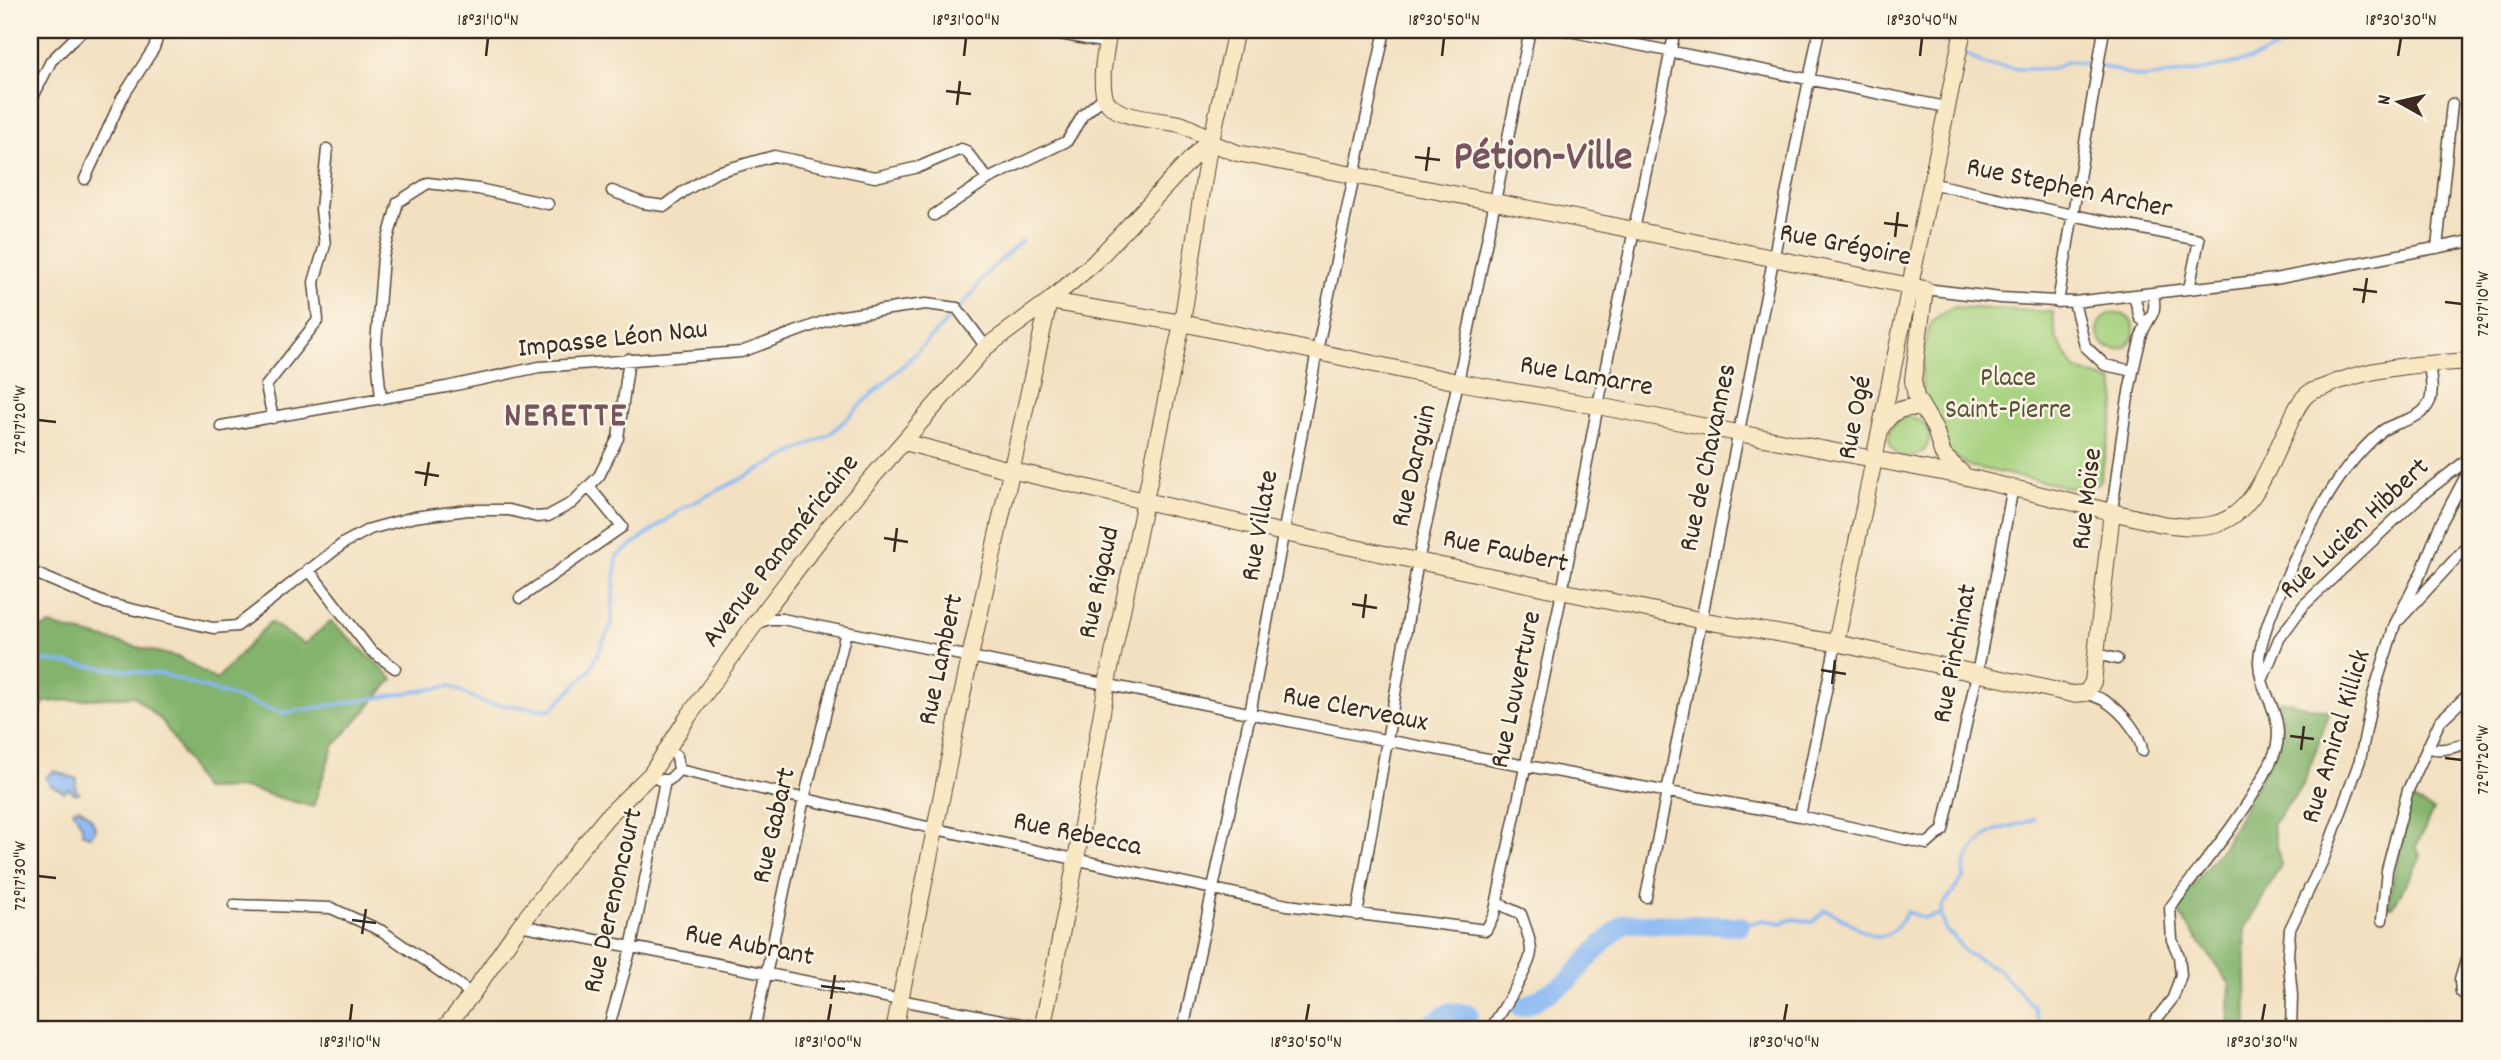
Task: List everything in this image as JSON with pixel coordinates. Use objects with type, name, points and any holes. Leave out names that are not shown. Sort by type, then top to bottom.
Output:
[{"type":"main road","name":"Rue Rigaud","points":[[1046,1030],[1107,683],[1182,323],[1203,200],[1209,140],[1236,30]]},
{"type":"main road","name":"Rue Ogé","points":[[1836,643],[1881,428],[1917,288],[1930,183],[1962,33]]},
{"type":"main road","points":[[1104,97],[1108,36]]},
{"type":"main road","name":"Rue Grégoire","points":[[1104,97],[1111,108],[1124,115],[1183,125],[1237,153],[1495,202],[1917,288]]},
{"type":"main road","name":"Avenue Panaméricaine","points":[[443,1030],[520,925],[607,817],[658,777],[668,749],[688,717],[829,527],[986,347],[1049,301],[1094,263],[1209,140]]},
{"type":"main road","points":[[1917,288],[1913,380],[1916,397],[1935,429],[1947,459],[1967,477]]},
{"type":"main road","name":"Rue Lamarre","points":[[1049,301],[1182,323],[1458,382],[1967,477],[2162,524],[2192,527],[2213,525],[2228,519],[2257,491],[2296,408],[2309,393],[2336,381],[2375,370],[2471,361]]},
{"type":"main road","name":"Rue Lambert","points":[[894,1030],[970,657],[1049,301]]},
{"type":"main road","points":[[1881,428],[1890,416],[1902,408],[1922,409]]},
{"type":"main road","name":"Rue Faubert","points":[[904,442],[1010,470],[1284,533],[1562,592],[1699,620],[1836,643],[2073,694],[2090,688]]},
{"type":"main road","points":[[1905,466],[1930,457],[1939,443]]},
{"type":"main road","name":"Rue Moïse","points":[[2090,688],[2097,654],[2112,511]]},
{"type":"street","points":[[30,103],[51,61],[83,30]]},
{"type":"street","points":[[85,179],[122,98],[153,48],[160,30]]},
{"type":"street","points":[[1040,30],[1108,36]]},
{"type":"street","name":"Rue Villate","points":[[1183,1030],[1250,713],[1317,351],[1385,30]]},
{"type":"street","name":"Rue Darguin","points":[[1357,915],[1418,561],[1531,30]]},
{"type":"street","points":[[1564,30],[1946,107]]},
{"type":"street","name":"Rue Louverture","points":[[1469,929],[1486,929],[1497,903],[1675,30]]},
{"type":"street","name":"Rue de Chavannes","points":[[1646,897],[1699,620],[1819,30]]},
{"type":"street","points":[[2058,302],[2104,30]]},
{"type":"street","points":[[934,215],[988,179],[1067,141],[1083,115],[1104,97]]},
{"type":"street","points":[[2437,247],[2452,104]]},
{"type":"street","points":[[273,418],[266,386],[318,320],[314,282],[325,245],[321,209],[327,149]]},
{"type":"street","points":[[612,191],[643,202],[665,206],[718,172],[774,156],[875,177],[919,167],[961,149],[966,150],[988,179]]},
{"type":"street","points":[[381,399],[376,345],[383,257],[398,202],[428,183],[478,188],[548,204]]},
{"type":"street","name":"Rue Stephen Archer","points":[[1930,183],[2199,240],[2189,289]]},
{"type":"street","name":"Rue Grégoire","points":[[1917,288],[2001,299],[2074,302],[2275,279],[2471,242]]},
{"type":"street","name":"Rue Moïse","points":[[2112,511],[2133,371],[2145,322],[2154,316],[2156,308],[2153,293]]},
{"type":"street","points":[[2134,296],[2140,318],[2145,322]]},
{"type":"street","points":[[2074,302],[2085,346],[2105,365],[2133,371]]},
{"type":"street","name":"Impasse Léon Nau","points":[[221,426],[381,399],[538,367],[741,352],[836,317],[926,304],[957,309],[986,347]]},
{"type":"street","points":[[30,571],[105,603],[213,628],[228,628],[246,621],[308,569],[344,543],[370,529],[414,517],[468,510],[509,510],[537,517],[548,516],[572,503],[599,477],[618,438],[629,359]]},
{"type":"street","points":[[2148,1030],[2173,998],[2181,975],[2179,956],[2172,940],[2170,908],[2247,805],[2276,750],[2279,727],[2262,681],[2259,661],[2264,637],[2289,574],[2318,513],[2365,447],[2385,429],[2416,418],[2430,401],[2432,387],[2429,364]]},
{"type":"street","name":"Rue Lucien Hibbert","points":[[2262,681],[2279,639],[2304,605],[2419,497],[2471,457]]},
{"type":"street","name":"Rue Amiral Killick","points":[[2291,1030],[2292,995],[2288,955],[2290,929],[2324,858],[2360,760],[2373,695],[2395,624],[2422,570],[2440,525],[2471,466]]},
{"type":"street","points":[[520,598],[622,527],[589,486]]},
{"type":"street","name":"Rue Pinchinat","points":[[1943,830],[1977,674],[2013,487]]},
{"type":"street","points":[[2395,624],[2471,541]]},
{"type":"street","points":[[308,569],[370,650],[395,668]]},
{"type":"street","name":"Rue Clerveaux","points":[[755,624],[769,619],[782,619],[1526,767],[1800,816],[1927,844],[1943,830]]},
{"type":"street","name":"Rue Gabart","points":[[754,1030],[804,799],[846,632]]},
{"type":"street","name":"Rue Ogé","points":[[1800,816],[1836,643]]},
{"type":"street","points":[[2097,654],[2117,659]]},
{"type":"street","points":[[2090,688],[2130,725],[2141,741],[2142,751]]},
{"type":"street","points":[[2382,920],[2387,870],[2408,790],[2440,721],[2471,692]]},
{"type":"street","points":[[2427,747],[2434,750],[2445,749],[2471,742]]},
{"type":"street","points":[[658,777],[674,778],[679,770],[677,756],[668,749]]},
{"type":"street","name":"Rue Rebecca","points":[[679,770],[1287,905],[1469,929]]},
{"type":"street","name":"Rue Derenoncourt","points":[[608,1030],[631,948],[658,777]]},
{"type":"street","points":[[1490,1030],[1521,978],[1531,954],[1521,914],[1497,903]]},
{"type":"street","points":[[234,905],[331,908],[382,931],[472,994]]},
{"type":"street","name":"Rue Aubrant","points":[[520,925],[1046,1030]]},
{"type":"street","points":[[2471,944],[2460,980],[2461,992],[2471,999]]},
{"type":"green space","name":"Place Saint-Pierre","points":[[1953,307],[2053,312],[2056,338],[2075,369],[2113,382],[2116,404],[2099,483],[2078,489],[1969,466],[1947,451],[1940,422],[1922,400],[1922,373],[1928,330],[1941,314]]},
{"type":"green space","points":[[2116,313],[2129,318],[2134,331],[2129,344],[2116,349],[2103,344],[2098,331],[2103,318]]},
{"type":"green space","points":[[1909,417],[1923,423],[1929,437],[1923,451],[1909,457],[1895,451],[1889,437],[1895,423]]},
{"type":"green space","points":[[331,621],[393,679],[333,747],[313,807],[245,788],[203,789],[163,722],[134,696],[44,702],[30,737],[30,634],[50,625],[181,658],[216,680],[270,622],[304,644]]},
{"type":"green space","points":[[2280,700],[2330,712],[2303,785],[2272,825],[2281,865],[2245,929],[2247,1030],[2228,1030],[2230,984],[2175,908],[2224,845],[2282,738]]},
{"type":"green space","points":[[2411,799],[2433,810],[2416,847],[2421,857],[2393,907],[2387,906]]},
{"type":"water","points":[[54,771],[77,779],[75,788],[79,793],[75,794],[69,789],[64,792],[49,784],[46,777]]},
{"type":"water","points":[[78,808],[94,823],[95,831],[89,836],[82,833],[82,826],[73,810]]},
{"type":"waterway","points":[[1927,30],[1955,48]]},
{"type":"waterway","points":[[1965,53],[1983,64],[2019,69],[2053,69],[2068,61],[2098,65],[2142,78],[2198,71],[2250,60],[2318,30]]},
{"type":"waterway","points":[[30,666],[47,661],[166,675],[283,713],[450,686],[484,703],[551,710],[590,670],[611,625],[617,556],[683,508],[830,434],[910,359],[970,297],[986,274],[1021,241]]},
{"type":"waterway","points":[[1740,926],[1763,920],[1782,923],[1794,919],[1813,922],[1825,910],[1868,933],[1878,936],[1887,934],[1897,927],[1907,912],[1924,918],[1941,914],[1943,905],[1964,877],[1966,863],[1978,843],[1997,830],[2034,819]]},
{"type":"waterway","points":[[1941,915],[1945,930],[1965,952],[1999,970],[2034,1007],[2042,1030]]},
{"type":"waterway","points":[[1520,1007],[1567,982],[1625,923],[1740,926]]},
{"type":"waterway","points":[[1398,1030],[1402,1024],[1423,1028],[1450,1012],[1469,1014]]},
{"type":"district","name":"Pétion-Ville","points":[[1543,160]]},
{"type":"district","name":"NERETTE","points":[[566,418]]}]
